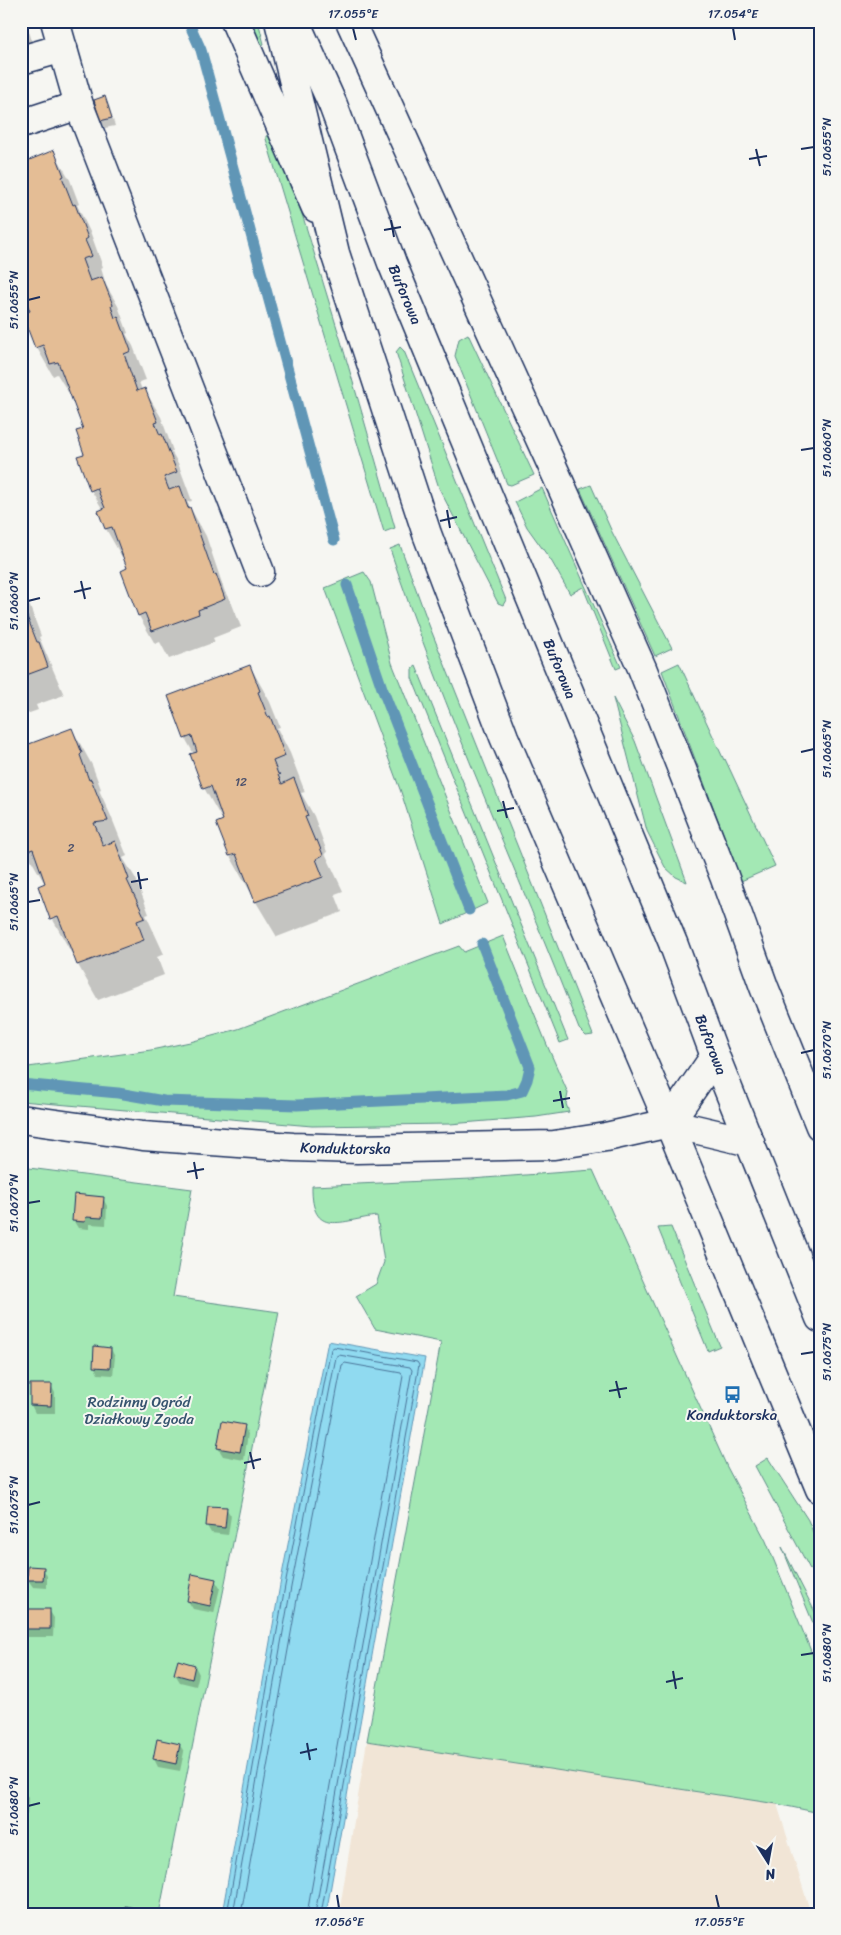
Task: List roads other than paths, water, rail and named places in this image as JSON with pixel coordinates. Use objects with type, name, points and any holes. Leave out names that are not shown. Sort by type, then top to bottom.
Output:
[{"type":"main road","points":[[55,21],[79,105],[260,572]]},
{"type":"main road","points":[[236,21],[336,253]]},
{"type":"main road","points":[[279,21],[336,253],[427,534],[497,719],[669,1123],[820,1489]]},
{"type":"main road","name":"Buforowa","points":[[294,21],[333,105],[392,263],[673,943],[715,1056],[820,1318]]},
{"type":"main road","points":[[350,21],[639,661],[724,876],[764,987],[820,1126]]},
{"type":"main road","points":[[21,60],[63,48]]},
{"type":"main road","points":[[21,124],[79,105]]},
{"type":"main road","points":[[669,1123],[715,1056]]},
{"type":"main road","name":"Konduktorska","points":[[21,1119],[152,1136],[227,1143],[357,1149],[554,1145],[669,1123],[750,1142]]},
{"type":"water","points":[[328,1341],[425,1358],[326,1914],[222,1914],[280,1585]]},
{"type":"waterway","points":[[188,21],[201,50],[334,540]]},
{"type":"waterway","points":[[347,585],[382,688],[469,910]]},
{"type":"waterway","points":[[21,1084],[118,1093],[164,1101],[297,1105],[507,1095],[522,1091],[530,1067],[482,944]]},
{"type":"place","name":"Konduktorska","points":[[732,1394]]},
{"type":"park label","name":"Rodzinny Ogród Działkowy Zgoda","points":[[139,1410]]}]
